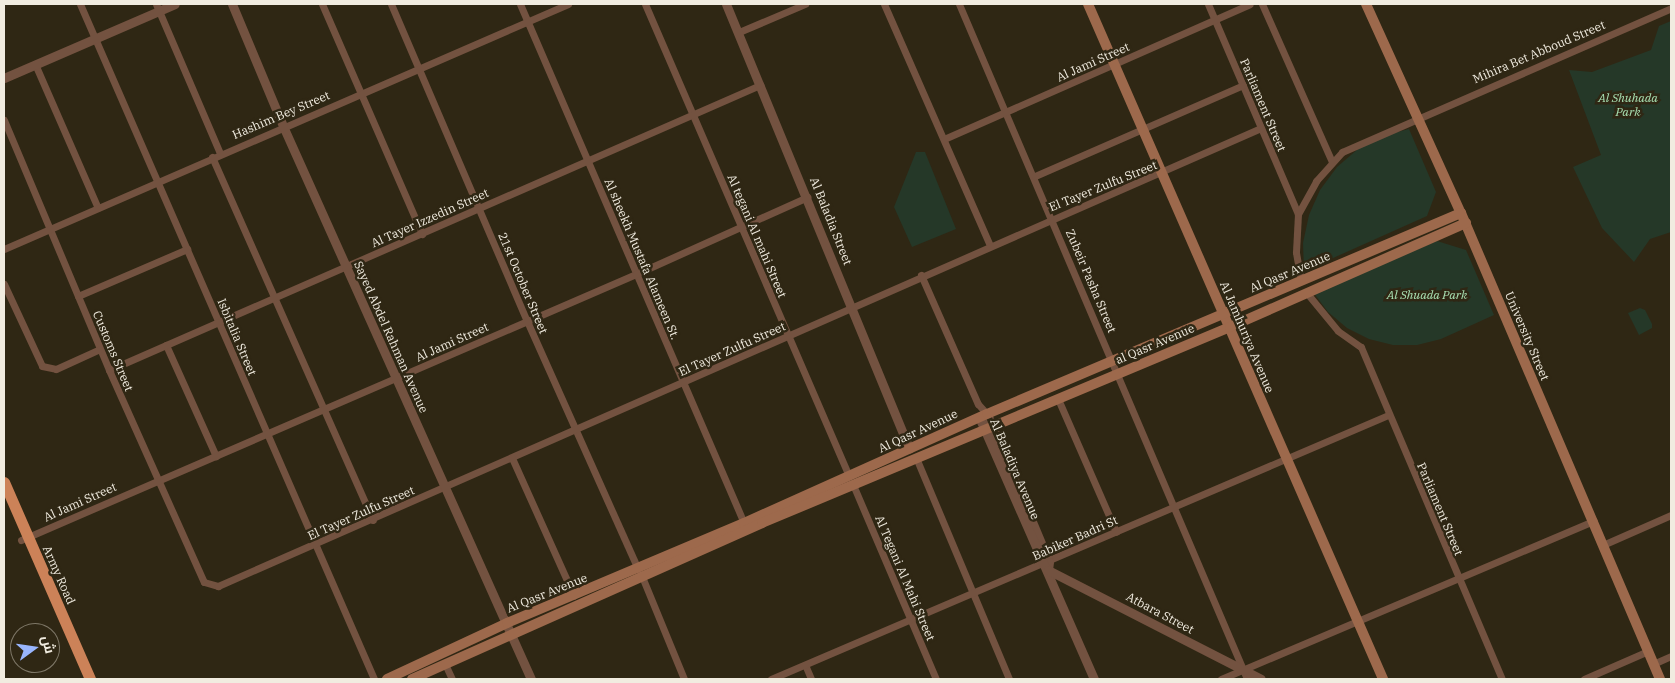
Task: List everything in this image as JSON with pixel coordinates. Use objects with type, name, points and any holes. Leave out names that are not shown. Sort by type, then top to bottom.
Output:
[{"type":"highway","name":"Army Road","points":[[4,482],[24,539],[82,679]]},
{"type":"highway","name":"Army Road","points":[[4,500],[90,679]]},
{"type":"main road","name":"Al Jamhuriya Avenue","points":[[1088,4],[1383,679]]},
{"type":"main road","name":"University Street","points":[[1366,4],[1462,213],[1605,544],[1660,679]]},
{"type":"main road","name":"Al Qasr Avenue","points":[[387,679],[506,623],[744,524],[983,415],[1462,213]]},
{"type":"main road","name":"al Qasr Avenue","points":[[854,487],[1230,327],[1466,223]]},
{"type":"main road","name":"Al Qasr Avenue","points":[[412,679],[512,634],[643,579],[762,523],[854,487]]},
{"type":"street","name":"Isbitalia Street","points":[[80,4],[374,679]]},
{"type":"street","points":[[4,78],[95,38],[157,7],[175,4]]},
{"type":"street","name":"Sayed Abdel Rahman Avenue","points":[[232,4],[283,126],[531,679]]},
{"type":"street","points":[[322,4],[422,234]]},
{"type":"street","name":"21st October Street","points":[[392,4],[527,321],[638,569]]},
{"type":"street","name":"Al sheekh Mustafa Alameen St.","points":[[520,4],[744,524]]},
{"type":"street","name":"Hashim Bey Street","points":[[4,249],[220,153],[420,70],[568,4]]},
{"type":"street","name":"Al tegani Al mahi Street","points":[[645,4],[849,476]]},
{"type":"street","name":"Al Baladia Street","points":[[726,4],[807,196],[909,449]]},
{"type":"street","points":[[738,32],[805,4]]},
{"type":"street","points":[[884,4],[990,245]]},
{"type":"street","name":"Zubeir Pasha Street","points":[[959,4],[1035,176],[1246,679]]},
{"type":"street","name":"Parliament Street","points":[[1208,4],[1298,214]]},
{"type":"street","name":"Al Jami Street","points":[[944,139],[1007,113],[1114,63],[1250,4]]},
{"type":"street","points":[[1262,4],[1332,162]]},
{"type":"street","points":[[157,7],[220,153]]},
{"type":"street","name":"Mihira Bet Abboud Street","points":[[1298,214],[1316,181],[1332,162],[1357,143],[1671,8]]},
{"type":"street","points":[[35,64],[98,208]]},
{"type":"street","name":"Al Tayer Izzedin Street","points":[[109,370],[275,297],[347,268],[760,85]]},
{"type":"street","points":[[1035,176],[1243,85]]},
{"type":"street","name":"Customs Street","points":[[4,120],[109,370],[204,582],[210,586]]},
{"type":"street","name":"El Tayer Zulfu Street","points":[[210,586],[218,586],[373,520],[990,245],[1163,174],[1261,128]]},
{"type":"street","points":[[212,157],[373,520]]},
{"type":"street","name":"Al Jami Street","points":[[24,539],[636,274],[807,196]]},
{"type":"street","points":[[1298,214],[1296,252],[1301,281]]},
{"type":"street","points":[[78,296],[187,249]]},
{"type":"street","name":"Al Baladiya Avenue","points":[[922,275],[1094,679]]},
{"type":"street","points":[[4,284],[42,366],[56,369],[100,349]]},
{"type":"street","name":"Parliament Street","points":[[1306,292],[1338,331],[1361,347],[1457,578],[1502,679]]},
{"type":"street","points":[[166,345],[216,456]]},
{"type":"street","points":[[1058,399],[1116,532]]},
{"type":"street","name":"Babiker Badri St","points":[[771,679],[806,666],[973,594],[1047,566],[1116,532],[1388,414]]},
{"type":"street","points":[[512,458],[574,596]]},
{"type":"street","points":[[917,460],[1009,679]]},
{"type":"street","name":"Al Tegani Al Mahi Street","points":[[854,487],[936,679]]},
{"type":"street","points":[[1605,544],[1671,515]]},
{"type":"street","points":[[1221,679],[1594,520]]},
{"type":"street","name":"Atbara Street","points":[[1047,566],[1261,679]]},
{"type":"street","points":[[643,579],[684,679]]},
{"type":"street","points":[[1584,679],[1648,651]]},
{"type":"street","points":[[1654,664],[1671,656]]},
{"type":"street","points":[[445,664],[452,679]]},
{"type":"street","points":[[806,666],[811,679]]},
{"type":"green space","name":"Al Shuhada Park","points":[[1671,21],[1671,232],[1650,239],[1634,262],[1602,228],[1573,167],[1601,155],[1569,70],[1592,72],[1651,50],[1659,26]]},
{"type":"green space","points":[[1409,129],[1436,192],[1427,216],[1304,271],[1303,243],[1309,215],[1320,190],[1337,167],[1358,149],[1382,136]]},
{"type":"green space","points":[[916,152],[925,152],[956,229],[912,247],[894,207]]},
{"type":"green space","name":"Al Shuada Park","points":[[1437,241],[1466,250],[1494,315],[1441,339],[1417,345],[1393,345],[1369,339],[1347,328],[1328,312],[1313,292]]},
{"type":"green space","points":[[1640,308],[1645,310],[1652,328],[1639,335],[1628,313]]}]
